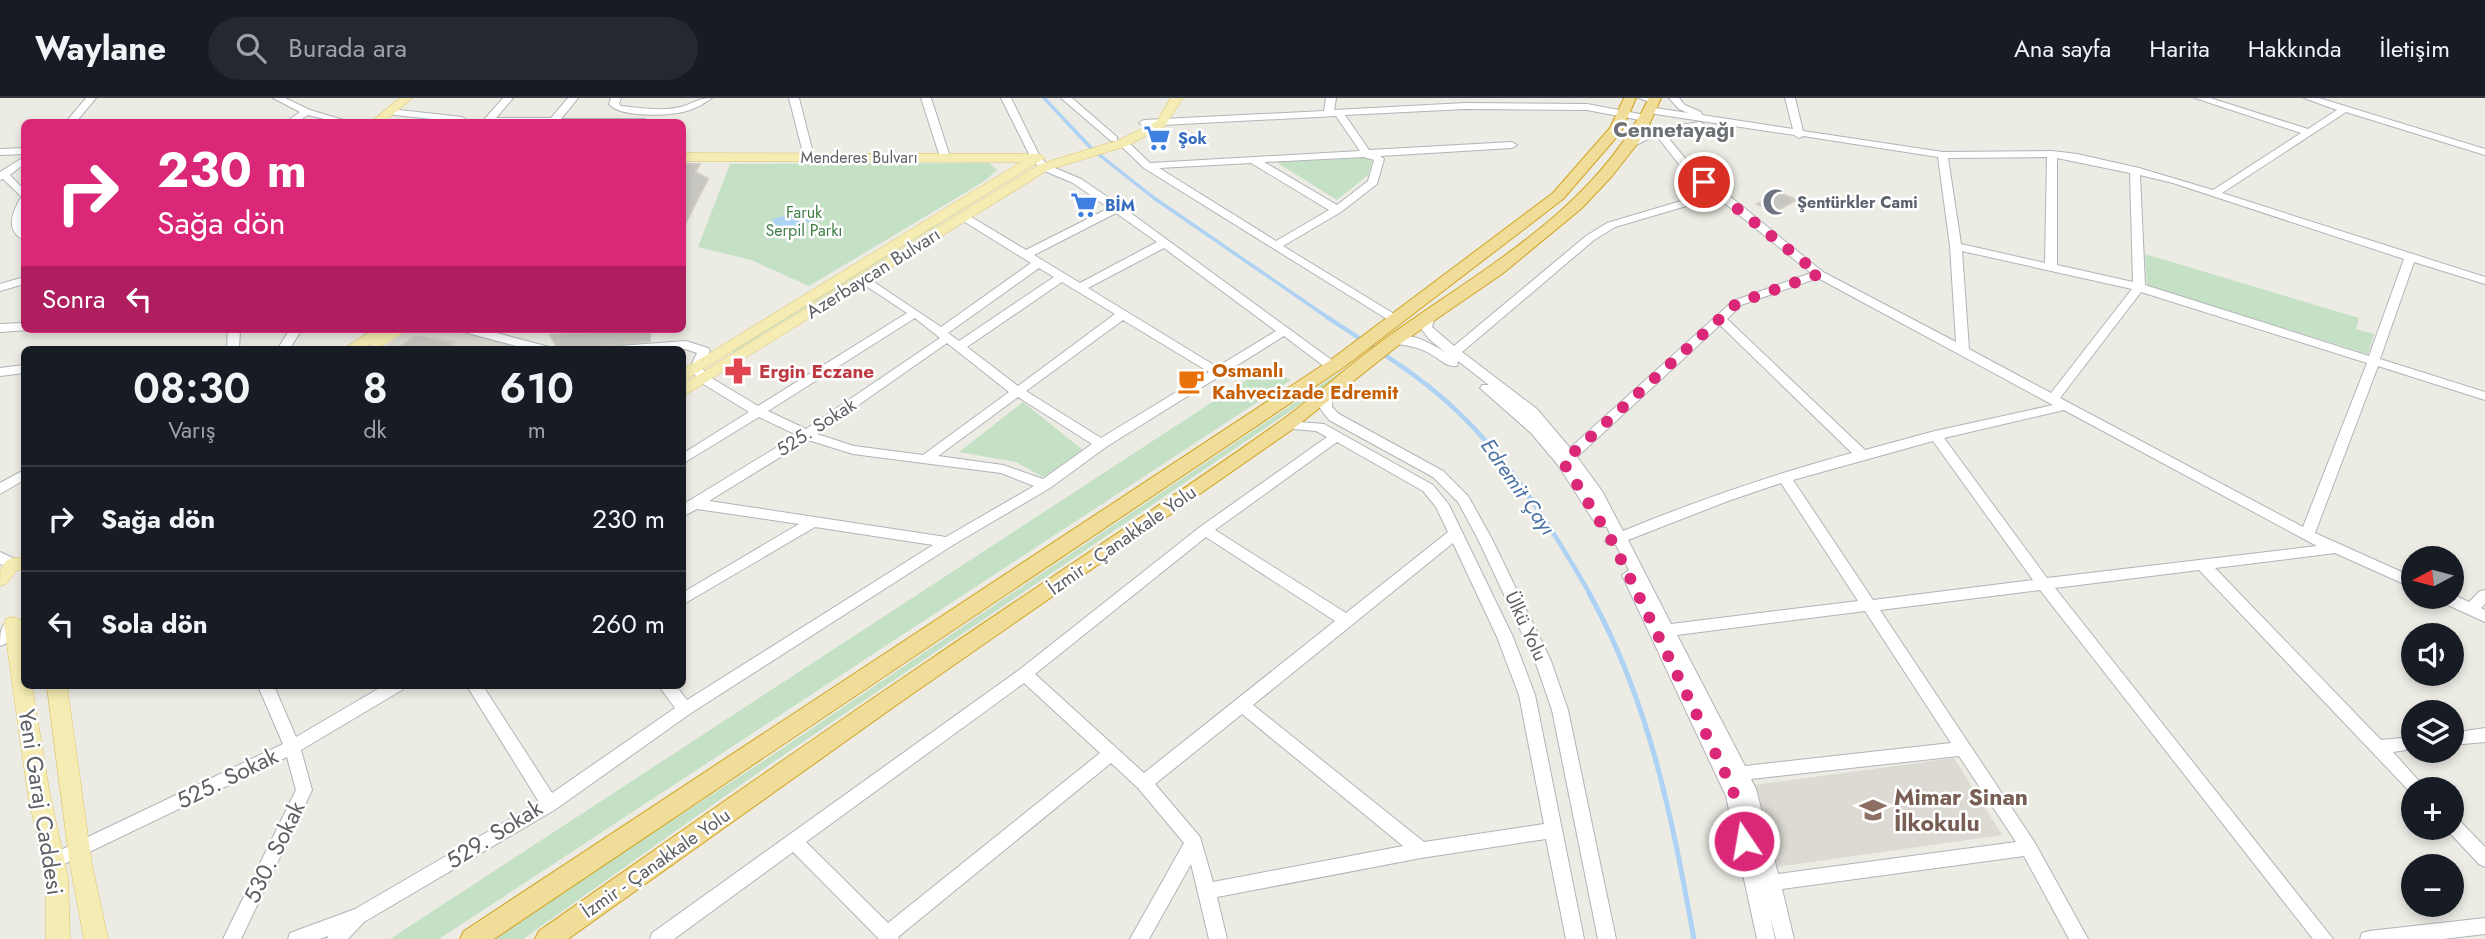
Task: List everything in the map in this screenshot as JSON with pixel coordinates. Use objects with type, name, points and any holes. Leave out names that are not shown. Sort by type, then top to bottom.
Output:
[{"type":"highway","name":"İzmir - Çanakkale Yolu","points":[[473,939],[1339,369],[1391,332],[1558,196],[1616,129],[1630,98]]},
{"type":"highway","name":"İzmir - Çanakkale Yolu","points":[[1391,332],[1429,316],[1497,271],[1577,205],[1630,144],[1649,105]]},
{"type":"highway","name":"İzmir - Çanakkale Yolu","points":[[548,939],[887,700],[1287,425],[1327,391],[1339,369]]},
{"type":"main road","points":[[390,116],[407,98]]},
{"type":"main road","points":[[390,116],[414,98]]},
{"type":"main road","points":[[1114,142],[1144,123],[1164,98]]},
{"type":"main road","points":[[1114,142],[1161,123],[1177,98]]},
{"type":"main road","name":"Azerbaycan Bulvarı","points":[[686,388],[700,373],[1040,162],[1114,142]]},
{"type":"main road","name":"Menderes Bulvarı","points":[[686,157],[945,157],[1040,162]]},
{"type":"main road","name":"Azerbaycan Bulvarı","points":[[686,376],[700,373],[864,280],[964,217],[1040,162]]},
{"type":"main road","points":[[356,346],[378,333]]},
{"type":"main road","points":[[374,346],[395,333]]},
{"type":"main road","name":"Yeni Garaj Caddesi","points":[[9,627],[54,861],[58,939]]},
{"type":"main road","name":"Yeni Garaj Caddesi","points":[[58,689],[79,849],[96,939]]},
{"type":"street","points":[[74,119],[91,98]]},
{"type":"street","points":[[278,98],[307,112],[334,119]]},
{"type":"street","points":[[292,104],[308,98]]},
{"type":"street","points":[[490,119],[508,98]]},
{"type":"street","points":[[556,119],[573,98]]},
{"type":"street","points":[[616,98],[614,104],[618,108],[653,111],[685,109],[707,98]]},
{"type":"street","points":[[647,119],[661,98]]},
{"type":"street","points":[[794,98],[808,157]]},
{"type":"street","points":[[926,98],[945,157]]},
{"type":"street","points":[[1006,98],[1040,162],[1077,181],[1117,208],[1162,244],[1339,369]]},
{"type":"street","points":[[1066,98],[1114,142],[1275,246],[1391,332],[1451,356]]},
{"type":"street","points":[[1275,246],[1337,210],[1373,182],[1379,159],[1367,154],[1333,114],[1331,98]]},
{"type":"street","points":[[1400,111],[1407,98]]},
{"type":"street","points":[[1144,123],[1400,111],[1569,98]]},
{"type":"street","points":[[1674,98],[1682,107],[1733,125]]},
{"type":"street","points":[[1790,98],[1797,116],[1798,135]]},
{"type":"street","points":[[2200,98],[2309,132]]},
{"type":"street","points":[[2309,98],[2485,152]]},
{"type":"street","points":[[1465,106],[1587,107],[1623,113],[1649,105],[1733,125],[1943,155],[2052,154],[2135,170],[2485,281]]},
{"type":"street","points":[[2213,194],[2345,109]]},
{"type":"street","points":[[296,119],[307,112]]},
{"type":"street","points":[[390,116],[445,119]]},
{"type":"street","points":[[1630,144],[1657,131],[1675,127],[1733,125]]},
{"type":"street","points":[[1657,131],[1686,166],[1819,274],[2307,534],[2401,577]]},
{"type":"street","points":[[1148,166],[1512,145]]},
{"type":"street","points":[[0,152],[21,151]]},
{"type":"street","points":[[2051,266],[2052,154]]},
{"type":"street","points":[[1943,155],[1956,246],[1963,351]]},
{"type":"street","points":[[1252,160],[1337,210]]},
{"type":"street","points":[[21,162],[3,173],[21,198]]},
{"type":"street","points":[[1616,539],[1784,477],[1860,453],[2059,402],[2139,287],[2135,170]]},
{"type":"street","points":[[1451,356],[1590,238],[1611,225],[1718,193]]},
{"type":"street","points":[[21,207],[15,217],[21,234]]},
{"type":"street","points":[[1026,255],[1117,208]]},
{"type":"street","points":[[964,217],[1217,372]]},
{"type":"street","points":[[1079,288],[1162,244]]},
{"type":"street","points":[[1956,246],[2139,287],[2485,396]]},
{"type":"street","points":[[2307,534],[2410,258]]},
{"type":"street","name":"525. Sokak","points":[[689,508],[807,435],[1038,263]]},
{"type":"street","points":[[1566,459],[1737,303],[1819,274]]},
{"type":"street","points":[[959,347],[1062,277]]},
{"type":"street","points":[[864,280],[915,313],[1018,392],[1101,444]]},
{"type":"street","points":[[0,288],[21,281]]},
{"type":"street","points":[[686,458],[915,313]]},
{"type":"street","points":[[926,459],[1123,314]]},
{"type":"street","points":[[1429,316],[1426,327],[1451,356],[1566,459],[1616,539],[1733,774],[1735,796],[1784,939]]},
{"type":"street","points":[[1720,319],[1860,453]]},
{"type":"street","points":[[0,328],[21,327]]},
{"type":"street","points":[[550,804],[685,709],[948,542],[1045,485],[1101,444],[1284,331]]},
{"type":"street","points":[[483,333],[530,346]]},
{"type":"street","points":[[672,346],[686,345],[704,351],[700,373],[760,412],[807,435],[853,450],[1003,469],[1045,485]]},
{"type":"street","points":[[0,372],[21,369]]},
{"type":"street","name":"Ülkü Yolu","points":[[1327,391],[1325,399],[1329,413],[1438,474],[1463,499],[1485,539],[1543,661],[1560,710],[1607,939]]},
{"type":"street","name":"Ülkü Yolu","points":[[1287,425],[1311,424],[1428,488],[1442,505],[1505,637],[1527,695],[1576,939]]},
{"type":"street","points":[[1935,435],[2045,586],[2324,939]]},
{"type":"street","points":[[659,939],[1025,674],[1205,530],[1336,437]]},
{"type":"street","points":[[0,489],[21,476]]},
{"type":"street","points":[[1784,477],[1872,606],[1961,749],[2029,848],[2079,939]]},
{"type":"street","points":[[689,508],[948,542]]},
{"type":"street","points":[[686,598],[810,524]]},
{"type":"street","points":[[1205,530],[1346,621]]},
{"type":"street","points":[[1144,783],[1456,533]]},
{"type":"street","points":[[1662,631],[2338,548]]},
{"type":"street","points":[[2204,566],[2407,777]]},
{"type":"street","points":[[2478,612],[2485,594]]},
{"type":"street","points":[[1025,674],[1144,783],[1194,842],[1218,939]]},
{"type":"street","name":"530. Sokak","points":[[232,939],[304,790],[292,747],[267,689]]},
{"type":"street","name":"525. Sokak","points":[[54,861],[292,747],[391,689]]},
{"type":"street","name":"529. Sokak","points":[[360,915],[550,804],[477,689]]},
{"type":"street","points":[[669,689],[685,709]]},
{"type":"street","points":[[1241,704],[1421,850]]},
{"type":"street","points":[[2464,738],[2485,735]]},
{"type":"street","points":[[2378,747],[2401,744]]},
{"type":"street","points":[[1733,774],[1961,749]]},
{"type":"street","points":[[793,841],[889,937],[1110,754]]},
{"type":"street","points":[[1206,891],[1421,850],[1554,830]]},
{"type":"street","points":[[2464,837],[2485,859]]},
{"type":"street","points":[[1139,939],[1194,842]]},
{"type":"street","points":[[1763,884],[2029,848]]},
{"type":"street","points":[[1763,884],[1766,939]]},
{"type":"street","points":[[297,939],[360,915]]},
{"type":"street","points":[[336,939],[360,915]]},
{"type":"street","points":[[2369,939],[2485,926]]},
{"type":"shaded area","points":[[404,333],[462,333],[513,346],[385,346]]},
{"type":"shaded area","name":"Mimar Sinan İlkokulu","points":[[1954,758],[2002,835],[1776,867],[1754,785]]},
{"type":"green space","points":[[1365,158],[1372,161],[1368,175],[1337,200],[1276,162]]},
{"type":"green space","name":"Faruk Serpil Parkı","points":[[989,163],[997,170],[983,182],[809,286],[751,260],[698,247],[730,164]]},
{"type":"green space","points":[[1020,174],[732,353],[734,349]]},
{"type":"green space","points":[[2145,254],[2359,318],[2356,329],[2374,334],[2368,354],[2147,286]]},
{"type":"green space","points":[[1349,366],[1351,368],[1314,395],[769,765],[523,939],[490,939],[765,760]]},
{"type":"green space","points":[[1266,367],[1291,380],[439,939],[390,939]]},
{"type":"green space","points":[[1023,402],[1084,451],[1043,477],[1016,462],[959,452]]},
{"type":"water","points":[[816,208],[822,219],[777,229],[772,219]]},
{"type":"building","points":[[686,164],[700,164],[695,172],[708,179],[686,222]]},
{"type":"building","name":"Şentürkler Cami","points":[[1778,192],[1796,200],[1774,212],[1757,204]]},
{"type":"building","points":[[651,333],[650,341],[606,346],[556,346],[550,335]]},
{"type":"building","points":[[415,336],[454,342],[450,345],[456,346],[401,346]]},
{"type":"waterway","name":"Edremit Çayı","points":[[1044,98],[1092,149],[1154,198],[1329,318]]},
{"type":"waterway","name":"Edremit Çayı","points":[[1329,318],[1418,378],[1446,401],[1489,444],[1526,492],[1590,594]]},
{"type":"waterway","name":"Edremit Çayı","points":[[1589,593],[1610,634],[1643,718],[1667,805],[1694,939]]},
{"type":"place","name":"Şok","points":[[1157,138]]},
{"type":"place","name":"Şentürkler Cami","points":[[1776,202]]},
{"type":"place","name":"BİM","points":[[1084,205]]},
{"type":"place","name":"Ergin Eczane","points":[[738,371]]},
{"type":"place","name":"Osmanlı Kahvecizade Edremit","points":[[1191,381]]},
{"type":"place","name":"Mimar Sinan İlkokulu","points":[[1873,810]]},
{"type":"district","name":"Cennetayağı","points":[[1674,130]]},
{"type":"route","points":[[1704,182],[1819,274],[1737,303],[1563,462],[1612,541],[1726,775],[1735,796],[1744,841]]}]
